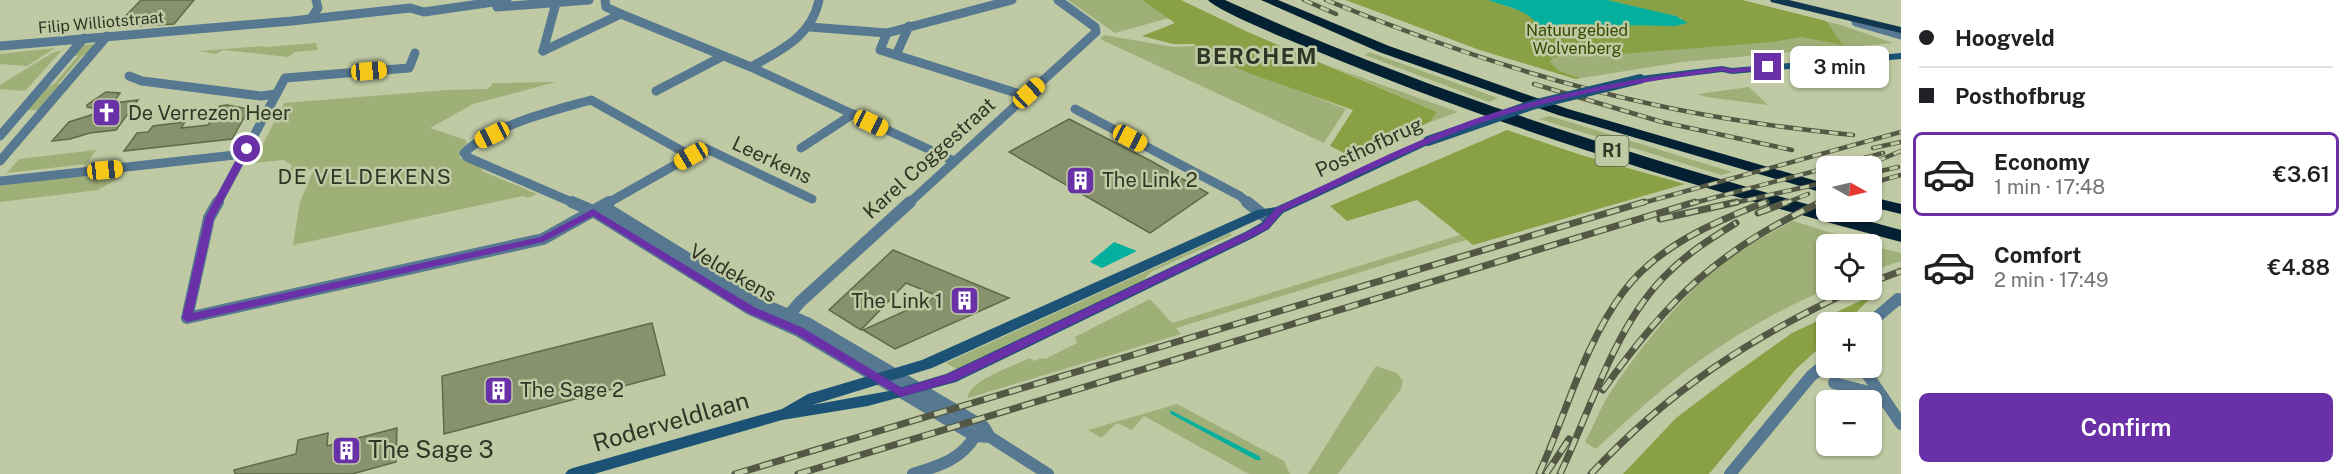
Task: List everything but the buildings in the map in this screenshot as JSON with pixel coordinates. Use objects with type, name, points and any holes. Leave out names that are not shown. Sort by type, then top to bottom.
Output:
[{"type":"highway","name":"R1","points":[[1214,0],[1341,56],[1521,122],[1682,173],[1901,236]]},
{"type":"highway","name":"R1","points":[[1267,0],[1384,49],[1508,93],[1649,138],[1816,186]]},
{"type":"highway","points":[[1882,204],[1901,209]]},
{"type":"main road","points":[[1775,0],[1901,30]]},
{"type":"main road","points":[[1808,0],[1901,22]]},
{"type":"street","points":[[312,17],[318,8],[316,0]]},
{"type":"street","points":[[442,8],[446,0]]},
{"type":"street","points":[[473,6],[483,2],[507,0]]},
{"type":"street","points":[[473,6],[482,8],[589,0]]},
{"type":"street","points":[[605,0],[606,7],[621,14],[751,67],[954,161]]},
{"type":"street","points":[[751,67],[794,42],[810,27],[818,11],[819,0]]},
{"type":"street","points":[[810,27],[887,33],[1012,0]]},
{"type":"street","name":"Karel Coggestraat","points":[[786,319],[800,302],[1096,32],[1095,27],[1058,0]]},
{"type":"street","points":[[556,3],[543,51],[621,14]]},
{"type":"street","name":"Filip Williotstraat","points":[[0,46],[292,21],[312,17],[347,16],[353,19],[396,15],[418,10],[424,12],[473,6]]},
{"type":"street","points":[[1834,14],[1837,18],[1901,35]]},
{"type":"street","points":[[896,55],[909,26]]},
{"type":"street","points":[[887,33],[880,50],[1026,96]]},
{"type":"street","points":[[0,161],[107,36]]},
{"type":"street","points":[[0,136],[84,38]]},
{"type":"street","name":"Posthofbrug","points":[[1722,69],[1724,66],[1742,64],[1901,50]]},
{"type":"street","points":[[415,53],[409,68],[285,78],[209,218],[187,318],[543,239],[691,156]]},
{"type":"street","points":[[656,91],[723,56]]},
{"type":"street","name":"Posthofbrug","points":[[894,374],[927,364],[1266,217],[1428,141],[1475,122],[1538,102],[1640,80],[1722,69],[1732,71],[1901,56]]},
{"type":"street","points":[[129,76],[142,81],[261,96],[276,94]]},
{"type":"street","name":"Veldekens","points":[[691,156],[591,100],[550,111],[525,123],[513,125],[471,145],[465,151],[467,157],[593,212],[669,253],[750,309],[786,319]]},
{"type":"street","points":[[1075,109],[1240,196],[1266,217]]},
{"type":"street","points":[[18,117],[40,114]]},
{"type":"street","points":[[801,148],[853,114]]},
{"type":"street","name":"Leerkens","points":[[691,156],[705,148],[812,199]]},
{"type":"street","points":[[0,181],[244,154]]},
{"type":"street","name":"Posthofbrug","points":[[917,394],[1249,235],[1266,217]]},
{"type":"street","points":[[1882,314],[1900,300]]},
{"type":"street","points":[[786,319],[807,323],[894,374],[973,440]]},
{"type":"street","points":[[786,319],[799,331],[901,392]]},
{"type":"street","points":[[1730,474],[1816,372]]},
{"type":"street","name":"Roderveldlaan","points":[[782,414],[813,398],[894,374]]},
{"type":"street","points":[[1834,383],[1861,390]]},
{"type":"street","name":"Roderveldlaan","points":[[573,474],[782,414],[818,411],[901,392],[917,394]]},
{"type":"street","points":[[917,394],[932,396],[984,427],[990,437],[1048,474]]},
{"type":"street","points":[[1882,396],[1901,424]]},
{"type":"street","points":[[913,474],[953,462],[973,440],[990,437]]},
{"type":"green space","points":[[1068,0],[1142,0],[1169,18],[1115,33]]},
{"type":"green space","points":[[1142,0],[1181,0],[1250,33],[1437,112],[1430,122],[1350,156],[1330,146],[1353,110],[1249,73],[1196,51],[1195,44],[1173,44],[1142,36],[1175,23]]},
{"type":"green space","name":"Natuurgebied Wolvenberg","points":[[1346,0],[1742,0],[1841,25],[1893,43],[1682,62],[1576,79],[1480,50]]},
{"type":"green space","name":"Natuurgebied Wolvenberg","points":[[1346,0],[1488,0],[1525,13],[1539,24],[1555,31],[1563,24],[1675,26],[1683,18],[1607,0],[1742,0],[1826,21],[1843,45],[1801,37],[1772,42],[1609,55],[1565,54],[1552,58],[1550,62],[1559,71],[1579,78],[1576,79],[1480,50]]},
{"type":"green space","points":[[1104,35],[1173,47],[1198,46],[1197,51],[1346,109],[1324,143],[1100,39]]},
{"type":"green space","points":[[316,43],[318,50],[295,52],[288,57],[223,50],[216,54],[199,51],[263,46]]},
{"type":"green space","points":[[97,44],[88,54],[83,55],[58,84],[63,84],[38,110],[27,110],[47,86],[53,85],[78,56],[74,56],[83,45]]},
{"type":"green space","points":[[55,48],[27,66],[0,64],[0,54]]},
{"type":"green space","points":[[62,50],[25,91],[0,89],[0,85],[52,53]]},
{"type":"green space","points":[[1369,52],[1498,98],[1489,102],[1365,55]]},
{"type":"green space","points":[[1332,67],[1458,112],[1430,122],[1437,112]]},
{"type":"green space","points":[[556,82],[473,104],[430,128],[466,140],[467,144],[459,151],[460,158],[482,168],[482,171],[537,194],[528,198],[523,196],[293,245],[300,202],[314,169],[289,172],[292,165],[283,160],[253,163],[284,103],[447,90],[488,89],[493,83]]},
{"type":"green space","points":[[1749,87],[1768,105],[1698,94]]},
{"type":"green space","points":[[1550,116],[1732,172],[1721,175],[1539,119]]},
{"type":"green space","points":[[1507,130],[1581,155],[1685,184],[1473,245],[1417,200],[1347,221],[1330,206]]},
{"type":"green space","points":[[96,150],[86,164],[7,173],[19,159]]},
{"type":"green space","points":[[125,171],[121,177],[98,190],[0,202],[0,185]]},
{"type":"green space","points":[[1793,221],[1835,234],[1816,234],[1816,294],[1765,320],[1706,356],[1659,392],[1596,449],[1585,442],[1605,401],[1628,366],[1675,309],[1707,276],[1757,241]]},
{"type":"green space","points":[[1230,233],[1232,235],[1151,272],[1141,283],[957,369],[946,363]]},
{"type":"green space","points":[[1460,235],[1466,240],[1176,328],[1181,334],[968,398],[969,392],[983,380],[1030,358],[1034,361],[1045,359],[1077,343],[1075,337],[1150,299],[1172,323]]},
{"type":"green space","points":[[1882,248],[1901,253],[1901,261],[1882,268]]},
{"type":"green space","points":[[1862,300],[1869,300],[1856,312],[1837,312]]},
{"type":"green space","points":[[1816,322],[1816,351],[1796,369],[1709,474],[1623,474],[1676,418],[1792,333]]},
{"type":"green space","points":[[1376,366],[1397,373],[1403,381],[1401,389],[1338,474],[1308,474]]},
{"type":"green space","points":[[1177,404],[1284,461],[1290,474],[1249,474],[1144,416],[1132,430],[1117,423],[1101,438],[1088,430]]},
{"type":"water","points":[[1488,0],[1607,0],[1676,16],[1688,23],[1675,26],[1563,24],[1547,33],[1540,30],[1536,23],[1525,14]]},
{"type":"water","points":[[1114,242],[1137,251],[1102,268],[1090,262]]},
{"type":"water","points":[[1170,410],[1259,456],[1261,460],[1256,460],[1171,414]]},
{"type":"railway","points":[[1304,0],[1336,14]]},
{"type":"railway","points":[[1326,0],[1486,59],[1568,84],[1726,119],[1853,135]]},
{"type":"railway","points":[[1534,84],[1662,122],[1792,150]]},
{"type":"railway","points":[[1639,204],[1901,132]]},
{"type":"railway","points":[[1873,148],[1901,142]]},
{"type":"railway","points":[[1882,159],[1901,151]]},
{"type":"railway","points":[[1690,204],[1883,153]]},
{"type":"railway","points":[[1882,171],[1898,167]]},
{"type":"railway","points":[[1882,180],[1901,175]]},
{"type":"railway","points":[[1730,204],[1816,184]]},
{"type":"railway","points":[[1783,204],[1808,194]]},
{"type":"railway","points":[[735,474],[1644,202]]},
{"type":"railway","points":[[798,474],[1695,202]]},
{"type":"railway","points":[[1660,219],[1737,202]]},
{"type":"railway","points":[[1539,474],[1587,356],[1624,291],[1638,275],[1670,248],[1707,227],[1766,202],[1762,204]]},
{"type":"railway","points":[[1758,213],[1787,202]]},
{"type":"railway","points":[[1603,390],[1650,329],[1698,280],[1753,239],[1816,204]]},
{"type":"railway","points":[[1560,474],[1606,367],[1619,341],[1650,292],[1677,265],[1736,223]]},
{"type":"railway","points":[[1882,278],[1901,271]]},
{"type":"railway","points":[[1591,474],[1650,417],[1713,368],[1780,327],[1832,300]]},
{"type":"railway","points":[[1546,474],[1569,439]]},
{"type":"place","name":"De Verrezen Heer","points":[[107,113]]},
{"type":"place","name":"The Link 2","points":[[1081,180]]},
{"type":"place","name":"The Link 1","points":[[964,301]]},
{"type":"place","name":"The Sage 2","points":[[499,390]]},
{"type":"place","name":"The Sage 3","points":[[347,450]]},
{"type":"district","name":"BERCHEM","points":[[1257,56]]},
{"type":"district","name":"DE VELDEKENS","points":[[365,177]]},
{"type":"route","points":[[247,149],[209,218],[187,318],[543,239],[593,212],[750,309],[799,331],[901,392],[951,378],[1031,341],[1249,235],[1265,226],[1279,210],[1428,141],[1475,122],[1538,102],[1600,87],[1722,69],[1732,71],[1768,67]]}]
